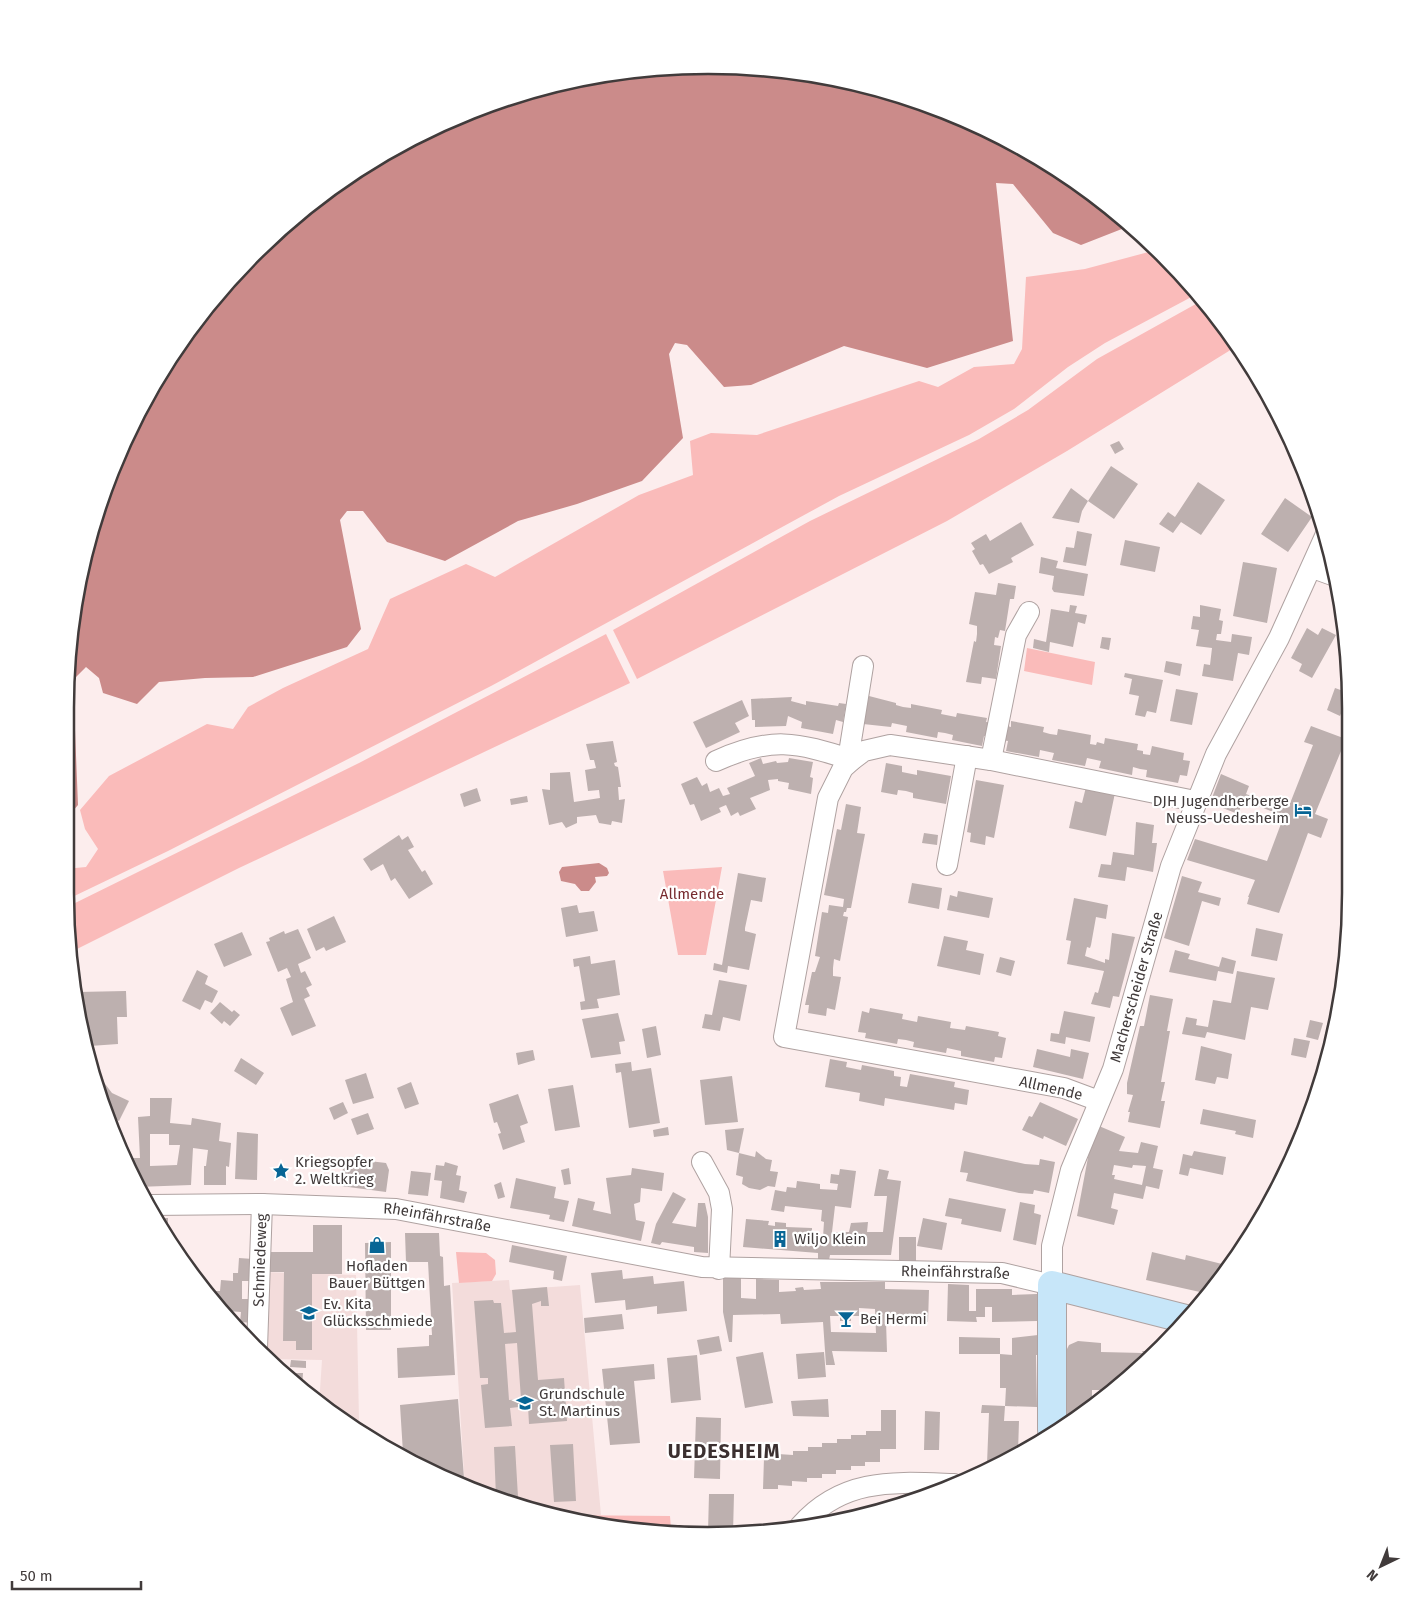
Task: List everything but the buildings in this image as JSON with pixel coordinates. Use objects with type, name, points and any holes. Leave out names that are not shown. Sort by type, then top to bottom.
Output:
[{"type":"street","name":"Macherscheider Straße","points":[[1052,1425],[1052,1246],[1071,1170],[1113,1069],[1171,866],[1195,801],[1216,754],[1279,638],[1313,568],[1321,546]]},
{"type":"street","points":[[1313,568],[1328,573]]},
{"type":"street","points":[[991,760],[1016,635],[1029,612]]},
{"type":"street","points":[[716,761],[746,748],[766,744],[813,748],[852,760],[850,747],[863,666]]},
{"type":"street","name":"Allmende","points":[[1099,1101],[1064,1088],[784,1037],[828,798],[843,768],[864,751],[884,745],[991,760],[1195,801]]},
{"type":"street","points":[[947,865],[967,756]]},
{"type":"street","points":[[702,1162],[720,1192],[722,1209],[719,1269]]},
{"type":"street","name":"Rheinfährstraße","points":[[156,1205],[262,1204],[396,1209],[679,1264],[719,1269],[1002,1273],[1179,1317]]},
{"type":"street","name":"Schmiedeweg","points":[[257,1338],[262,1204]]},
{"type":"street","points":[[808,1519],[832,1499],[861,1487],[901,1482],[939,1483]]},
{"type":"shaded area","points":[[708,74],[791,79],[872,95],[912,107],[989,139],[1060,181],[1123,229],[1081,245],[1053,233],[1013,184],[996,183],[1013,341],[927,368],[844,346],[751,385],[724,387],[687,345],[675,343],[669,354],[683,438],[642,481],[577,504],[518,521],[445,561],[387,542],[363,511],[347,511],[340,520],[361,629],[347,647],[253,677],[205,678],[159,682],[137,704],[103,693],[99,678],[86,667],[75,678],[79,625],[86,584],[107,504],[139,427],[181,356],[231,290],[290,231],[322,205],[391,159],[427,139],[465,122],[504,107],[544,95],[625,79]]},
{"type":"shaded area","points":[[74,706],[78,805],[74,810]]},
{"type":"shaded area","points":[[599,863],[607,868],[609,873],[607,876],[595,877],[596,882],[589,891],[581,891],[575,884],[561,881],[559,872],[562,867]]},
{"type":"shaded area","name":"Ev. Kita Glücksschmiede","points":[[261,1272],[356,1275],[359,1420],[356,1420],[320,1394],[322,1360],[279,1359],[260,1341]]},
{"type":"shaded area","name":"Grundschule St. Martinus","points":[[509,1280],[510,1290],[580,1285],[601,1515],[584,1515],[544,1506],[504,1494],[464,1479],[452,1283]]},
{"type":"green space","points":[[1148,252],[1191,297],[1105,343],[1068,367],[1014,409],[969,435],[839,496],[491,686],[168,851],[74,896],[74,868],[86,867],[98,849],[85,829],[80,810],[109,776],[207,724],[233,729],[248,707],[283,688],[368,649],[390,599],[466,564],[495,577],[639,495],[693,475],[690,441],[711,433],[757,435],[919,381],[938,387],[974,367],[1014,364],[1022,349],[1026,277],[1085,269]]},
{"type":"green space","points":[[1196,304],[1231,350],[1067,451],[947,521],[637,679],[613,630],[810,521],[979,439],[1028,410],[1097,359]]},
{"type":"green space","points":[[606,634],[630,683],[239,868],[76,949],[74,903],[359,763]]},
{"type":"green space","points":[[1027,648],[1095,662],[1092,685],[1024,671]]},
{"type":"green space","name":"Allmende","points":[[722,867],[706,955],[678,955],[663,871]]},
{"type":"green space","points":[[456,1252],[486,1253],[495,1260],[496,1274],[492,1281],[459,1283]]},
{"type":"green space","points":[[586,1515],[670,1516],[671,1526],[625,1522]]},
{"type":"place","name":"DJH Jugendherberge Neuss-Uedesheim","points":[[1303,810]]},
{"type":"place","name":"Kriegsopfer 2. Weltkrieg","points":[[281,1171]]},
{"type":"place","name":"Wiljo Klein","points":[[780,1239]]},
{"type":"place","name":"Hofladen Bauer Büttgen","points":[[377,1245]]},
{"type":"place","name":"Ev. Kita Glücksschmiede","points":[[309,1313]]},
{"type":"place","name":"Bei Hermi","points":[[846,1319]]},
{"type":"place","name":"Grundschule St. Martinus","points":[[525,1403]]},
{"type":"district","name":"UEDESHEIM","points":[[724,1451]]}]
